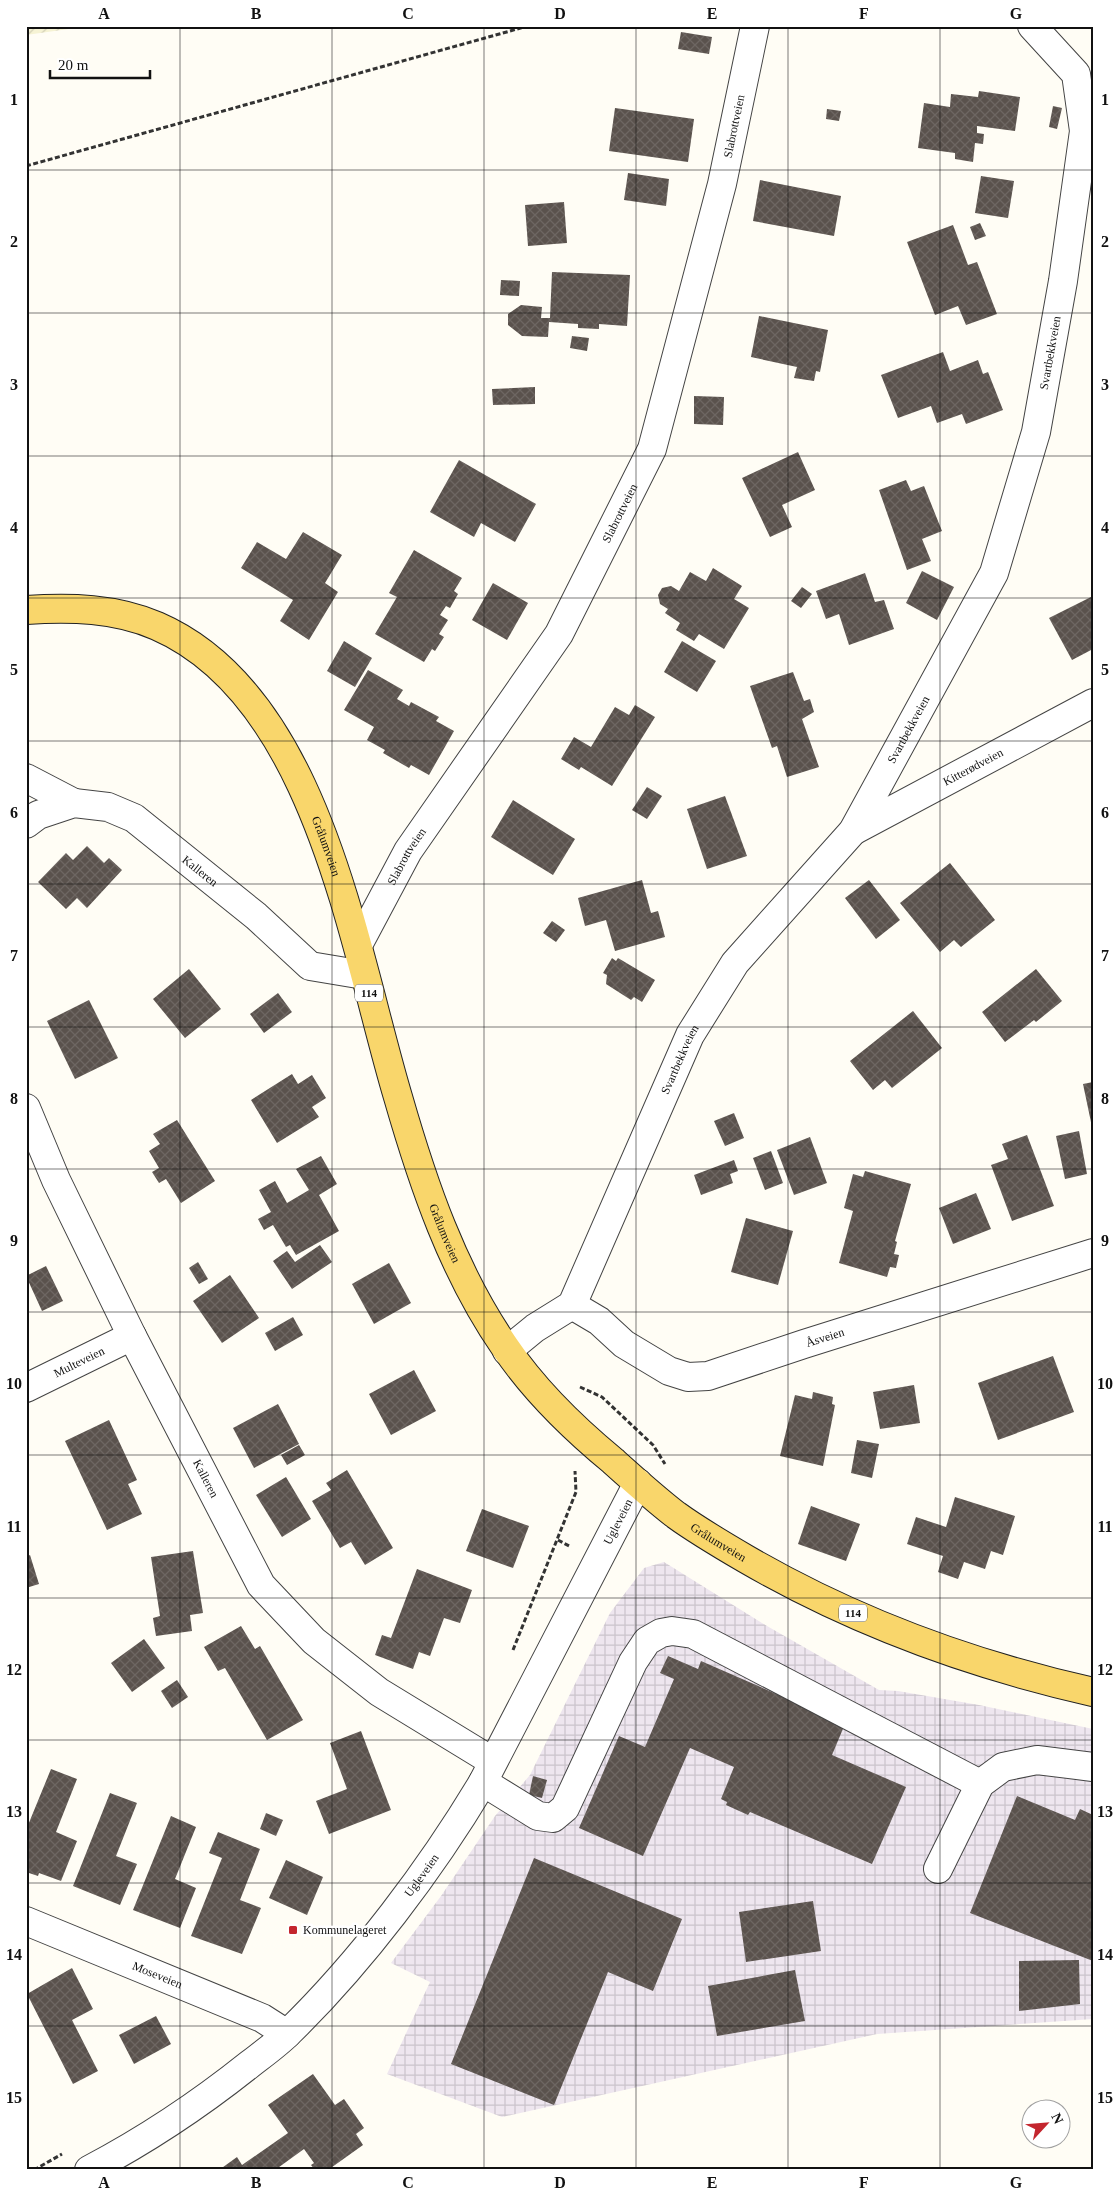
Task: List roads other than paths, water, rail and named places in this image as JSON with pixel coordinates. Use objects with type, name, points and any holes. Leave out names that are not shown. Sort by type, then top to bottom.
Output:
[{"type":"main road","name":"Grålumveien","points":[[26,610],[85,608],[153,624],[179,637],[210,658],[263,718],[290,762],[323,837],[358,944],[364,975],[397,1096],[422,1175],[443,1230],[485,1316],[507,1351],[548,1401],[592,1444],[678,1517],[777,1577],[831,1603],[897,1631],[969,1658],[1043,1681],[1093,1692]]},
{"type":"street","name":"Slabrottveien","points":[[358,944],[408,851],[559,634],[652,449],[722,184],[755,26]]},
{"type":"street","name":"Svartbekkveien","points":[[572,1305],[690,1035],[735,963],[854,831],[994,573],[1036,432],[1062,281],[1084,131],[1076,74],[1032,26]]},
{"type":"street","name":"Kitterødveien","points":[[854,831],[1093,704]]},
{"type":"street","points":[[26,778],[74,802]]},
{"type":"street","name":"Kalleren","points":[[26,824],[38,815],[74,802],[108,807],[134,818],[256,916],[310,966],[364,975]]},
{"type":"street","name":"Kalleren","points":[[26,1108],[56,1180],[132,1336],[261,1585],[314,1641],[379,1692],[488,1772],[538,1816],[553,1818],[565,1808],[633,1662],[647,1641],[661,1633],[672,1631],[693,1634],[980,1784]]},
{"type":"street","name":"Åsveien","points":[[572,1305],[599,1321],[624,1344],[669,1372],[688,1378],[708,1376],[1093,1253]]},
{"type":"street","points":[[507,1351],[535,1328],[572,1305]]},
{"type":"street","name":"Multeveien","points":[[26,1388],[132,1336]]},
{"type":"street","name":"Ugleveien","points":[[89,2170],[206,2099],[287,2034],[348,1970],[424,1871],[464,1814],[488,1772],[638,1483]]},
{"type":"street","points":[[938,1869],[980,1784],[1003,1767],[1037,1760],[1093,1767]]},
{"type":"street","name":"Moseveien","points":[[26,1921],[262,2018],[287,2034]]},
{"type":"place","name":"Kommunelageret","points":[[293,1930]]}]
